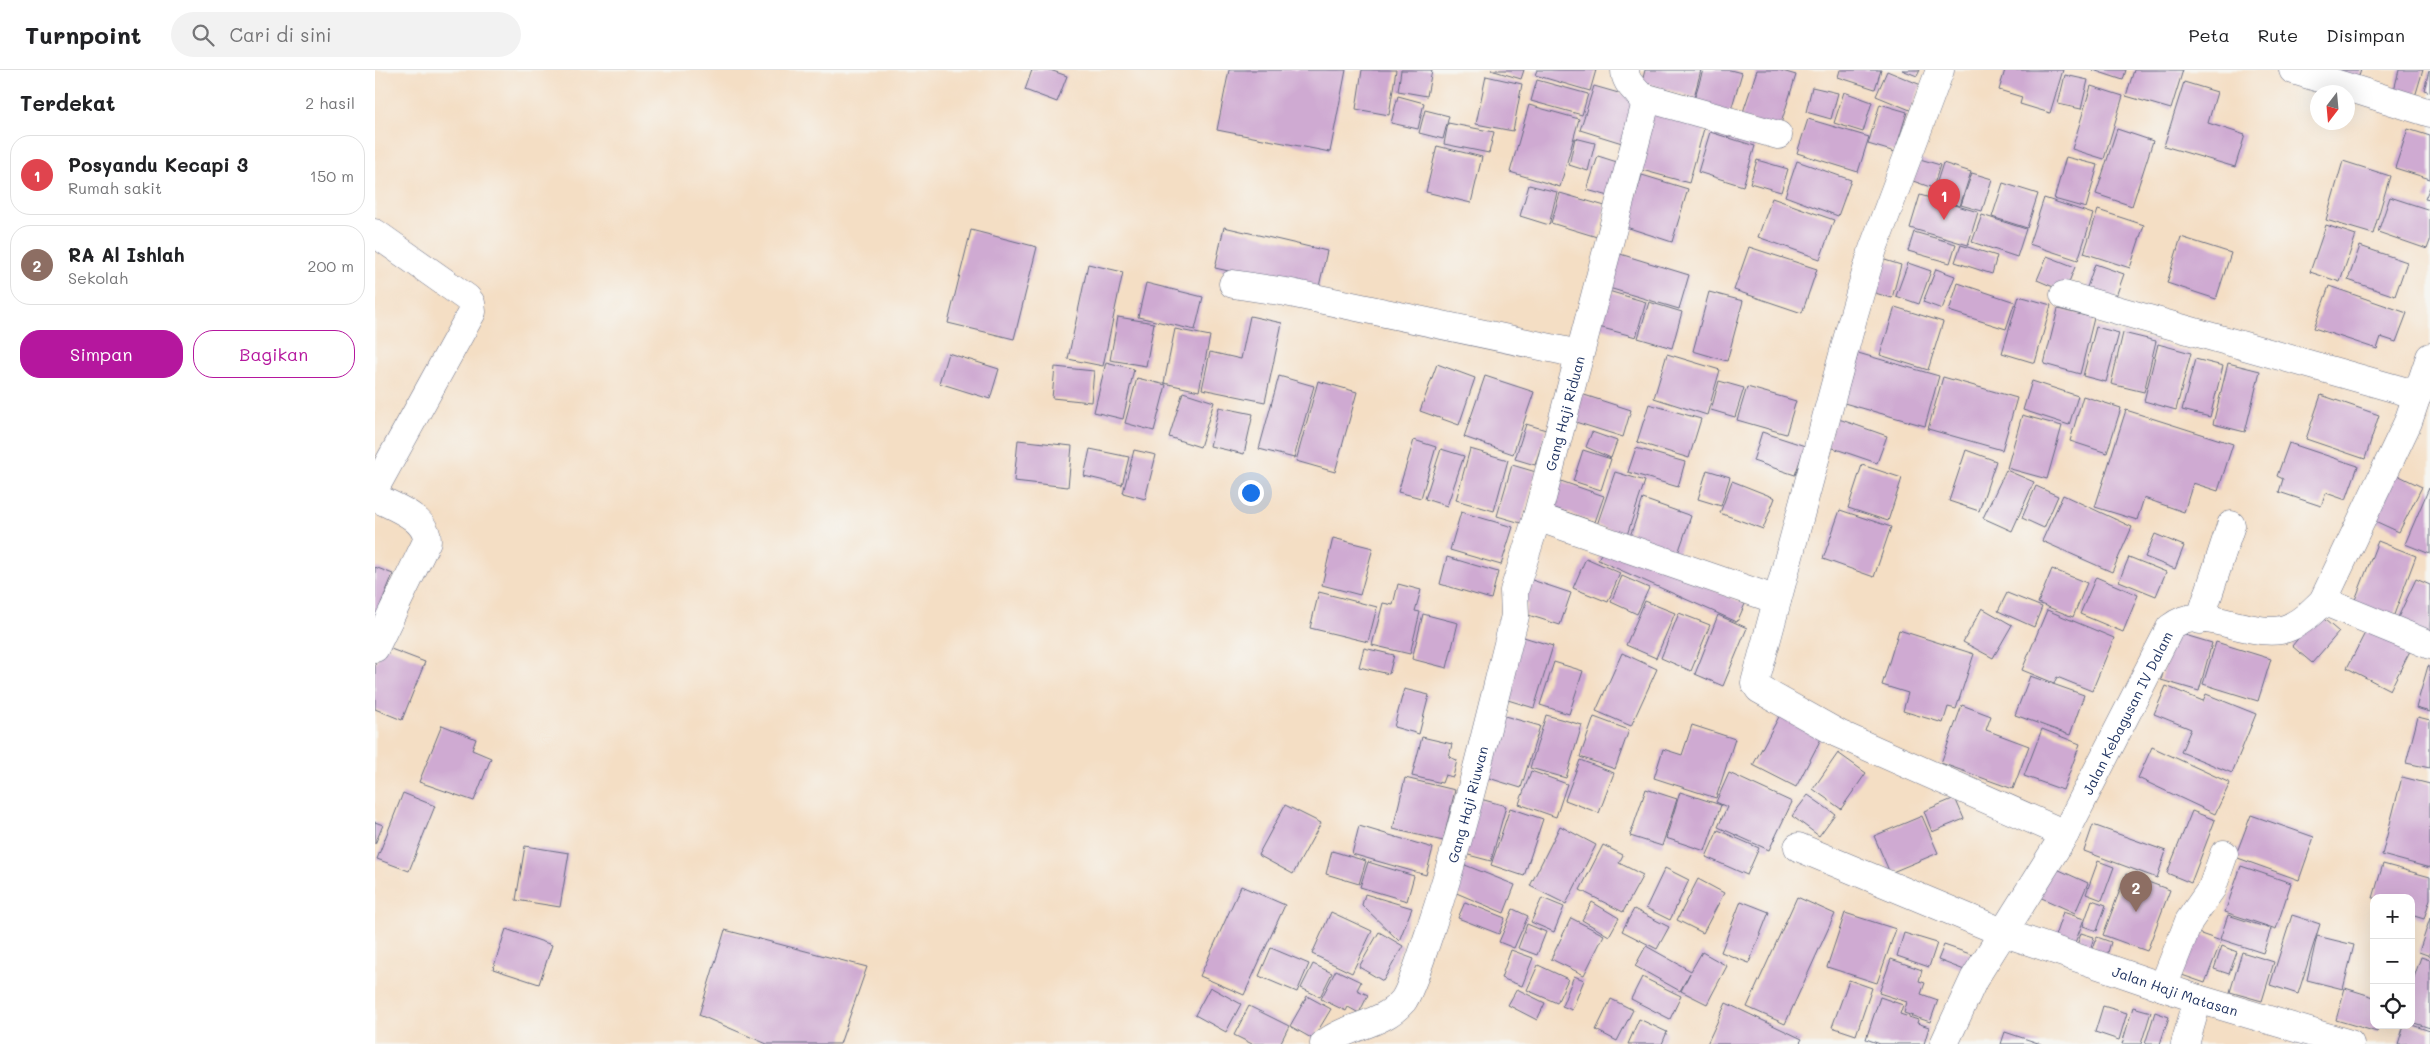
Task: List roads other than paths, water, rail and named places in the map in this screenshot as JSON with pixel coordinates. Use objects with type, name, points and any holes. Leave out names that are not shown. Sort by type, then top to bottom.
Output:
[{"type":"street","points":[[1625,70],[1625,77],[1629,86],[1641,96],[1778,135]]},
{"type":"street","points":[[1940,70],[1865,277],[1755,676],[1755,683],[1759,689],[1839,734],[1918,767],[2065,834]]},
{"type":"street","points":[[2293,70],[2430,113]]},
{"type":"street","name":"Gang Haji Riduan","points":[[1537,517],[1645,106],[1641,96]]},
{"type":"street","points":[[375,233],[467,298],[472,307],[472,312],[375,488]]},
{"type":"street","points":[[1233,284],[1277,291],[1579,354]]},
{"type":"street","points":[[2064,295],[2418,394]]},
{"type":"street","name":"Jalan Kebagusan IV Dalam","points":[[1945,1044],[1961,1005],[2002,932],[2065,834],[2170,628],[2184,620],[2200,620],[2269,631],[2288,628],[2304,620],[2323,601],[2408,422],[2430,357]]},
{"type":"street","points":[[375,497],[414,518],[425,528],[427,534],[427,541],[375,648]]},
{"type":"street","points":[[1537,517],[1777,600]]},
{"type":"street","name":"Gang Haji Riuwan","points":[[1324,1044],[1334,1036],[1375,1022],[1403,1001],[1420,960],[1442,894],[1475,772],[1515,616],[1514,591],[1537,517]]},
{"type":"street","points":[[2200,620],[2231,525]]},
{"type":"street","points":[[2323,601],[2430,645]]},
{"type":"street","name":"Jalan Haji Matasan","points":[[1798,847],[2002,932],[2198,999],[2350,1044]]},
{"type":"street","points":[[2163,987],[2189,921],[2209,894],[2224,854]]},
{"type":"street","points":[[2185,1044],[2198,999]]},
{"type":"place","name":"Posyandu Kecapi 3","points":[[1944,220]]},
{"type":"place","name":"RA Al Ishlah","points":[[2136,912]]}]
